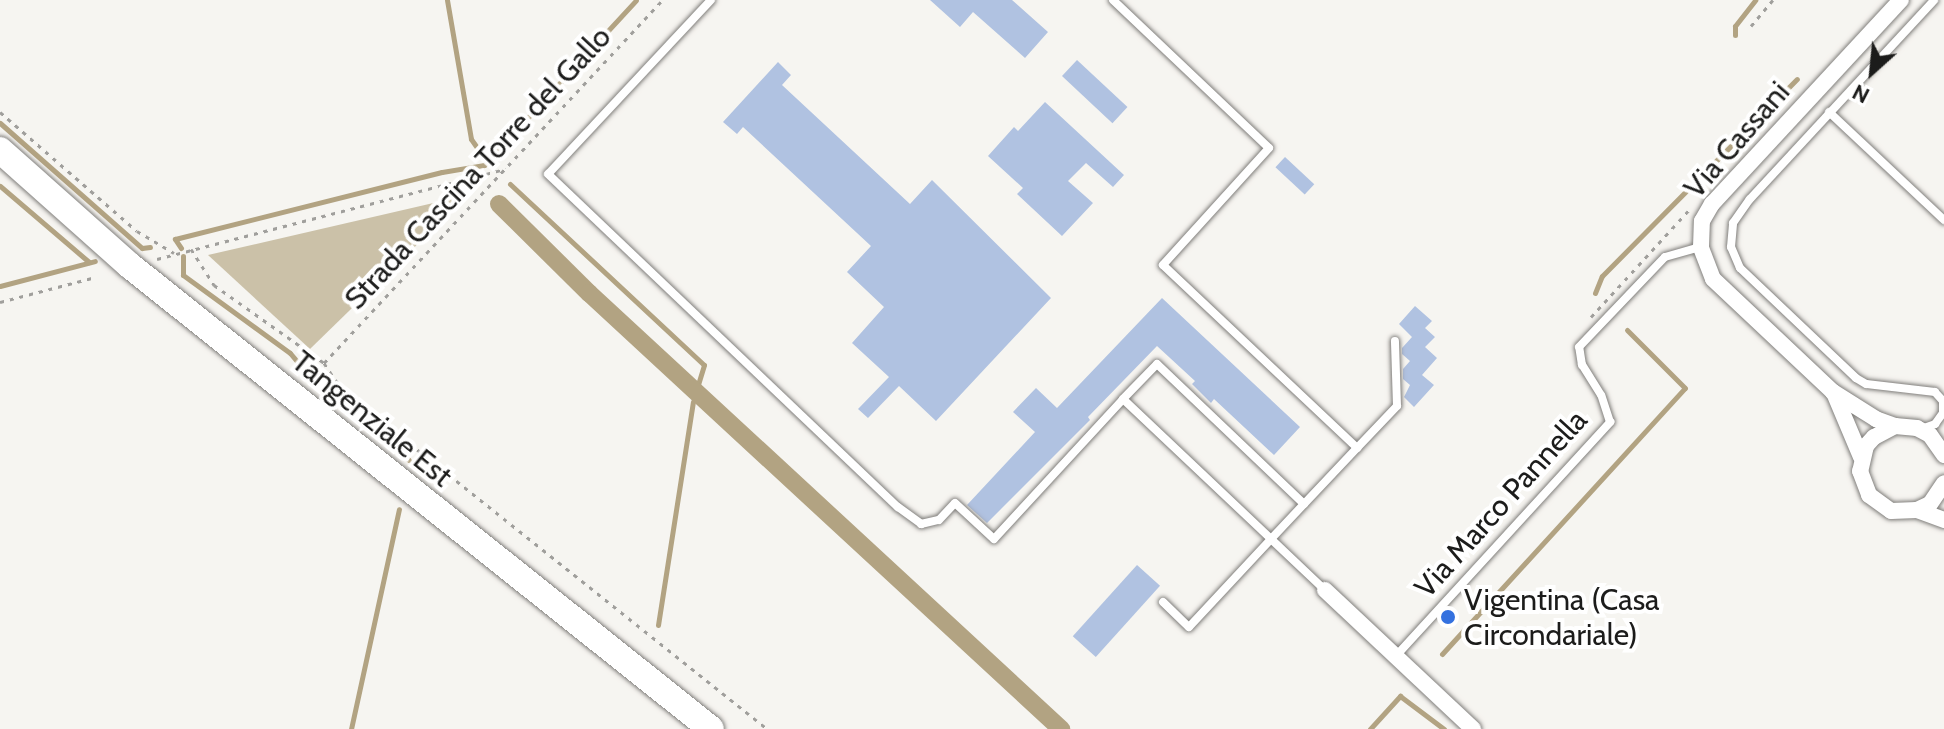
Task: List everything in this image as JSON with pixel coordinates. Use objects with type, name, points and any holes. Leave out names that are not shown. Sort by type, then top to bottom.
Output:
[{"type":"highway","name":"Tangenziale Est","points":[[0,150],[129,265],[711,729]]},
{"type":"street","name":"Via Cassani","points":[[1901,0],[1712,204],[1702,221],[1701,247],[1713,279],[1833,392],[1876,419],[1895,426],[1917,428]]},
{"type":"street","name":"Via Cassani","points":[[1833,392],[1861,457],[1862,484],[1879,505],[1891,511],[1917,510],[1944,520]]},
{"type":"street","points":[[1861,457],[1874,437],[1895,426]]},
{"type":"street","points":[[1917,428],[1930,435],[1944,455]]},
{"type":"street","points":[[1917,510],[1930,504],[1944,483]]},
{"type":"street","points":[[1325,590],[1473,729]]},
{"type":"lane","points":[[711,0],[548,174],[898,507],[921,524],[939,520],[955,503],[994,539],[1157,364],[1304,504]]},
{"type":"lane","points":[[1113,0],[1269,148],[1163,265],[1357,448]]},
{"type":"lane","points":[[1917,428],[1929,429],[1943,413],[1943,401],[1935,392],[1866,384],[1856,378],[1740,268],[1731,247],[1733,223],[1750,199],[1934,0]]},
{"type":"lane","points":[[1829,112],[1944,220]]},
{"type":"lane","name":"Via Marco Pannella","points":[[1395,657],[1610,422],[1601,395],[1582,365],[1579,347],[1665,257],[1701,247]]},
{"type":"lane","points":[[1163,602],[1189,627],[1397,406],[1395,341]]},
{"type":"lane","points":[[1123,399],[1325,590]]},
{"type":"path","name":"Strada Cascina Torre del Gallo","points":[[324,363],[662,0]]},
{"type":"path","points":[[1751,26],[1773,0]]},
{"type":"path","points":[[0,112],[137,231],[176,253]]},
{"type":"path","points":[[150,261],[506,169]]},
{"type":"path","points":[[191,249],[214,285],[324,363],[336,381],[394,431],[767,729]]},
{"type":"path","points":[[0,302],[92,278]]},
{"type":"shaded area","points":[[468,195],[310,349],[208,255]]},
{"type":"building","points":[[930,0],[1012,0],[1048,32],[1025,58],[973,12],[960,27]]},
{"type":"building","points":[[1077,60],[1127,107],[1112,123],[1062,76]]},
{"type":"building","points":[[778,62],[791,75],[782,85],[910,204],[932,180],[1051,298],[936,421],[899,386],[868,418],[858,409],[889,377],[852,343],[884,307],[847,272],[871,246],[743,127],[737,134],[723,122]]},
{"type":"building","points":[[1045,102],[1124,175],[1113,187],[1086,163],[1068,181],[1093,203],[1062,236],[1017,194],[1023,188],[988,156],[1014,127],[1018,131]]},
{"type":"building","points":[[1285,157],[1314,184],[1305,195],[1275,167]]},
{"type":"building","points":[[1162,298],[1300,427],[1274,455],[1214,399],[1211,403],[1192,384],[1195,381],[1157,346],[1088,417],[1090,420],[987,523],[967,505],[1035,432],[1013,412],[1036,388],[1057,408]]},
{"type":"building","points":[[1415,306],[1432,321],[1425,328],[1435,337],[1425,347],[1437,358],[1422,375],[1434,385],[1414,407],[1404,397],[1410,385],[1403,379],[1403,369],[1410,361],[1402,354],[1402,348],[1412,337],[1399,324]]},
{"type":"building","points":[[1137,565],[1160,586],[1096,657],[1073,636]]},
{"type":"waterway","points":[[447,0],[471,139],[488,163]]},
{"type":"waterway","points":[[181,248],[175,239],[442,172],[484,165],[636,0]]},
{"type":"waterway","points":[[1735,35],[1735,26],[1755,0]]},
{"type":"waterway","points":[[1595,293],[1602,276],[1797,79]]},
{"type":"waterway","points":[[0,123],[142,248],[150,247]]},
{"type":"waterway","points":[[510,184],[704,365],[698,385]]},
{"type":"waterway","points":[[0,186],[89,262]]},
{"type":"waterway","points":[[499,204],[589,293],[1061,729]]},
{"type":"waterway","points":[[183,256],[183,275],[290,353],[316,384],[409,460]]},
{"type":"waterway","points":[[0,286],[95,261]]},
{"type":"waterway","points":[[1442,654],[1685,388],[1627,330]]},
{"type":"waterway","points":[[658,625],[693,402]]},
{"type":"waterway","points":[[351,729],[399,509]]},
{"type":"waterway","points":[[1370,729],[1400,696],[1444,729]]},
{"type":"place","name":"Vigentina (Casa Circondariale)","points":[[1448,617]]}]
